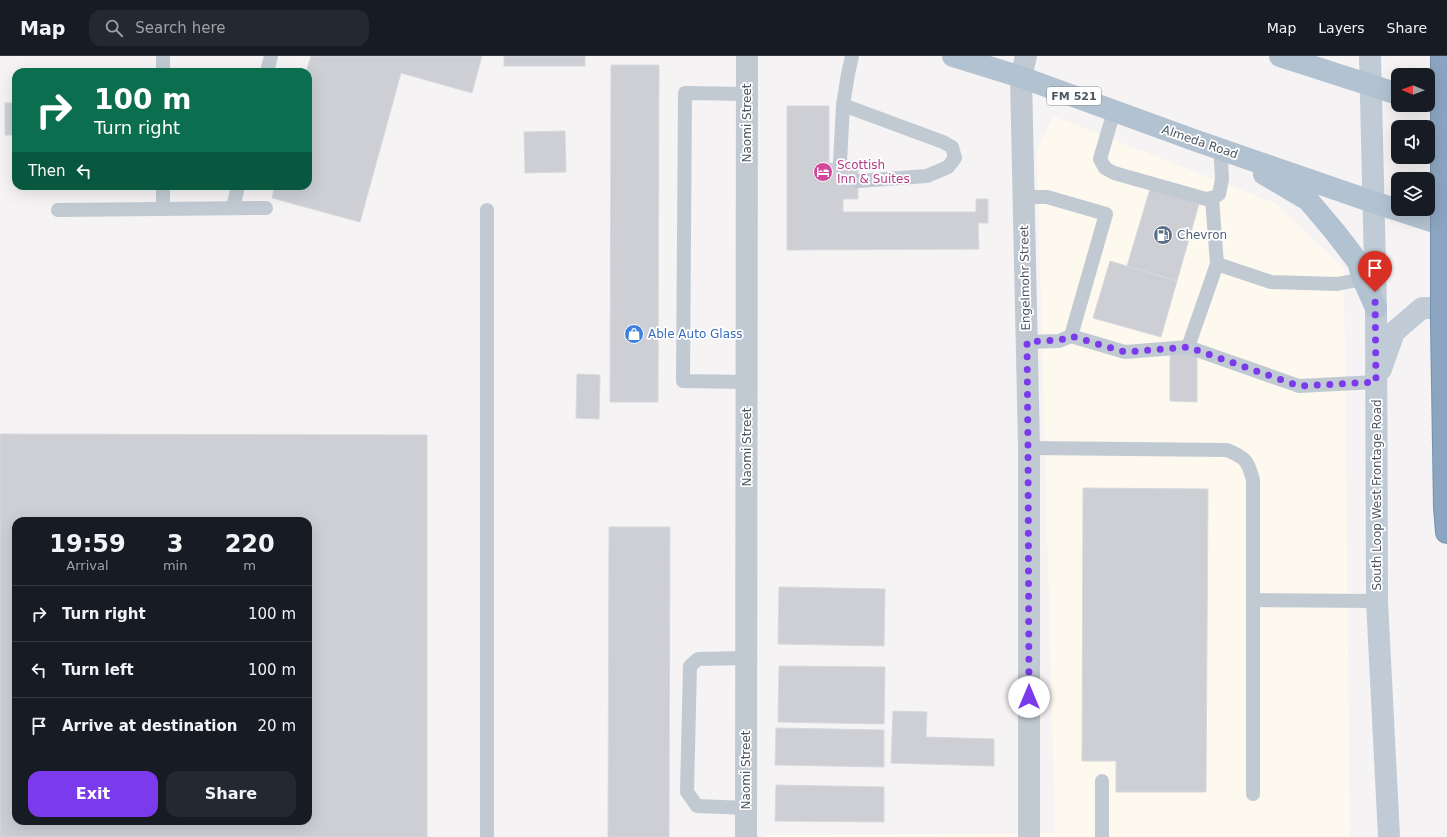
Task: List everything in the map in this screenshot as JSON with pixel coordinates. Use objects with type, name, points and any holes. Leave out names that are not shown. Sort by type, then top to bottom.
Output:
[{"type":"highway","points":[[1442,56],[1446,312],[1445,507],[1447,532]]},
{"type":"main road","name":"Almeda Road","points":[[953,56],[1022,77],[1223,150],[1447,226]]},
{"type":"main road","points":[[1280,56],[1391,92]]},
{"type":"main road","name":"South Loop West Frontage Road","points":[[1370,56],[1376,308],[1377,600],[1389,837]]},
{"type":"main road","points":[[1435,106],[1447,110]]},
{"type":"main road","points":[[1223,150],[1308,200],[1358,262],[1363,279],[1376,308]]},
{"type":"main road","points":[[1376,382],[1394,332],[1422,308],[1446,312]]},
{"type":"street","name":"Naomi Street","points":[[746,837],[747,56]]},
{"type":"street","name":"Engelmohr Street","points":[[1026,56],[1022,77],[1028,448],[1029,837]]},
{"type":"lane","points":[[163,56],[163,68]]},
{"type":"lane","points":[[268,68],[271,56]]},
{"type":"lane","points":[[840,163],[843,105],[852,56]]},
{"type":"lane","points":[[747,94],[685,93],[683,381],[747,382]]},
{"type":"lane","points":[[843,105],[943,142],[952,147],[955,158],[948,167],[927,176],[858,181]]},
{"type":"lane","points":[[1114,111],[1100,159],[1105,168],[1114,173],[1206,199],[1212,198],[1219,194],[1222,179],[1221,160],[1223,150]]},
{"type":"lane","points":[[163,190],[163,209]]},
{"type":"lane","points":[[233,208],[237,190]]},
{"type":"lane","points":[[1024,197],[1047,197],[1106,214],[1071,336]]},
{"type":"lane","points":[[1188,347],[1217,264],[1212,198]]},
{"type":"lane","points":[[58,210],[266,208]]},
{"type":"lane","points":[[487,210],[488,837]]},
{"type":"lane","points":[[1217,264],[1271,282],[1337,284],[1363,279]]},
{"type":"lane","points":[[1027,342],[1060,340],[1071,336],[1125,352],[1188,347],[1299,386],[1376,382]]},
{"type":"lane","points":[[1028,448],[1227,450],[1239,455],[1249,465],[1253,480],[1252,794]]},
{"type":"lane","points":[[1253,600],[1377,600]]},
{"type":"lane","points":[[746,658],[698,659],[690,666],[687,792],[697,806],[746,808]]},
{"type":"lane","points":[[1102,781],[1102,837]]},
{"type":"shaded area","points":[[1053,116],[1277,204],[1344,270],[1350,837],[765,837],[765,835],[1055,833],[1037,151]]},
{"type":"building","points":[[311,56],[482,56],[472,93],[401,73],[360,222],[272,198],[274,190],[312,190],[312,68],[307,68]]},
{"type":"building","points":[[504,56],[585,56],[585,66],[504,66]]},
{"type":"building","points":[[611,65],[659,65],[658,402],[610,402]]},
{"type":"building","points":[[5,103],[12,103],[12,135],[5,135]]},
{"type":"building","name":"Scottish Inn & Suites","points":[[787,106],[829,106],[829,163],[858,163],[858,199],[843,199],[843,212],[976,212],[976,199],[988,199],[988,223],[978,223],[979,249],[787,250]]},
{"type":"building","points":[[565,131],[566,172],[525,173],[524,132]]},
{"type":"building","name":"Chevron","points":[[1150,189],[1199,204],[1177,281],[1127,266]]},
{"type":"building","points":[[1110,261],[1177,281],[1161,337],[1093,318]]},
{"type":"building","points":[[1170,352],[1197,352],[1197,402],[1170,401]]},
{"type":"building","points":[[577,374],[600,375],[599,419],[576,418]]},
{"type":"building","points":[[0,434],[427,435],[427,837],[0,837]]},
{"type":"building","points":[[1083,488],[1208,489],[1206,792],[1116,792],[1116,761],[1082,761]]},
{"type":"building","points":[[609,527],[670,527],[669,837],[608,837]]},
{"type":"building","points":[[779,587],[885,589],[884,646],[778,644]]},
{"type":"building","points":[[779,666],[885,667],[884,724],[778,722]]},
{"type":"building","points":[[893,711],[927,712],[926,737],[994,739],[994,766],[891,763]]},
{"type":"building","points":[[776,728],[884,730],[884,767],[775,765]]},
{"type":"building","points":[[776,785],[884,787],[884,822],[775,821]]},
{"type":"place","name":"Scottish Inn & Suites","points":[[823,172]]},
{"type":"place","name":"Chevron","points":[[1163,235]]},
{"type":"place","name":"Able Auto Glass","points":[[634,334]]},
{"type":"route","points":[[1029,697],[1027,342],[1060,340],[1071,336],[1125,352],[1188,347],[1299,386],[1376,382],[1375,292]]}]
